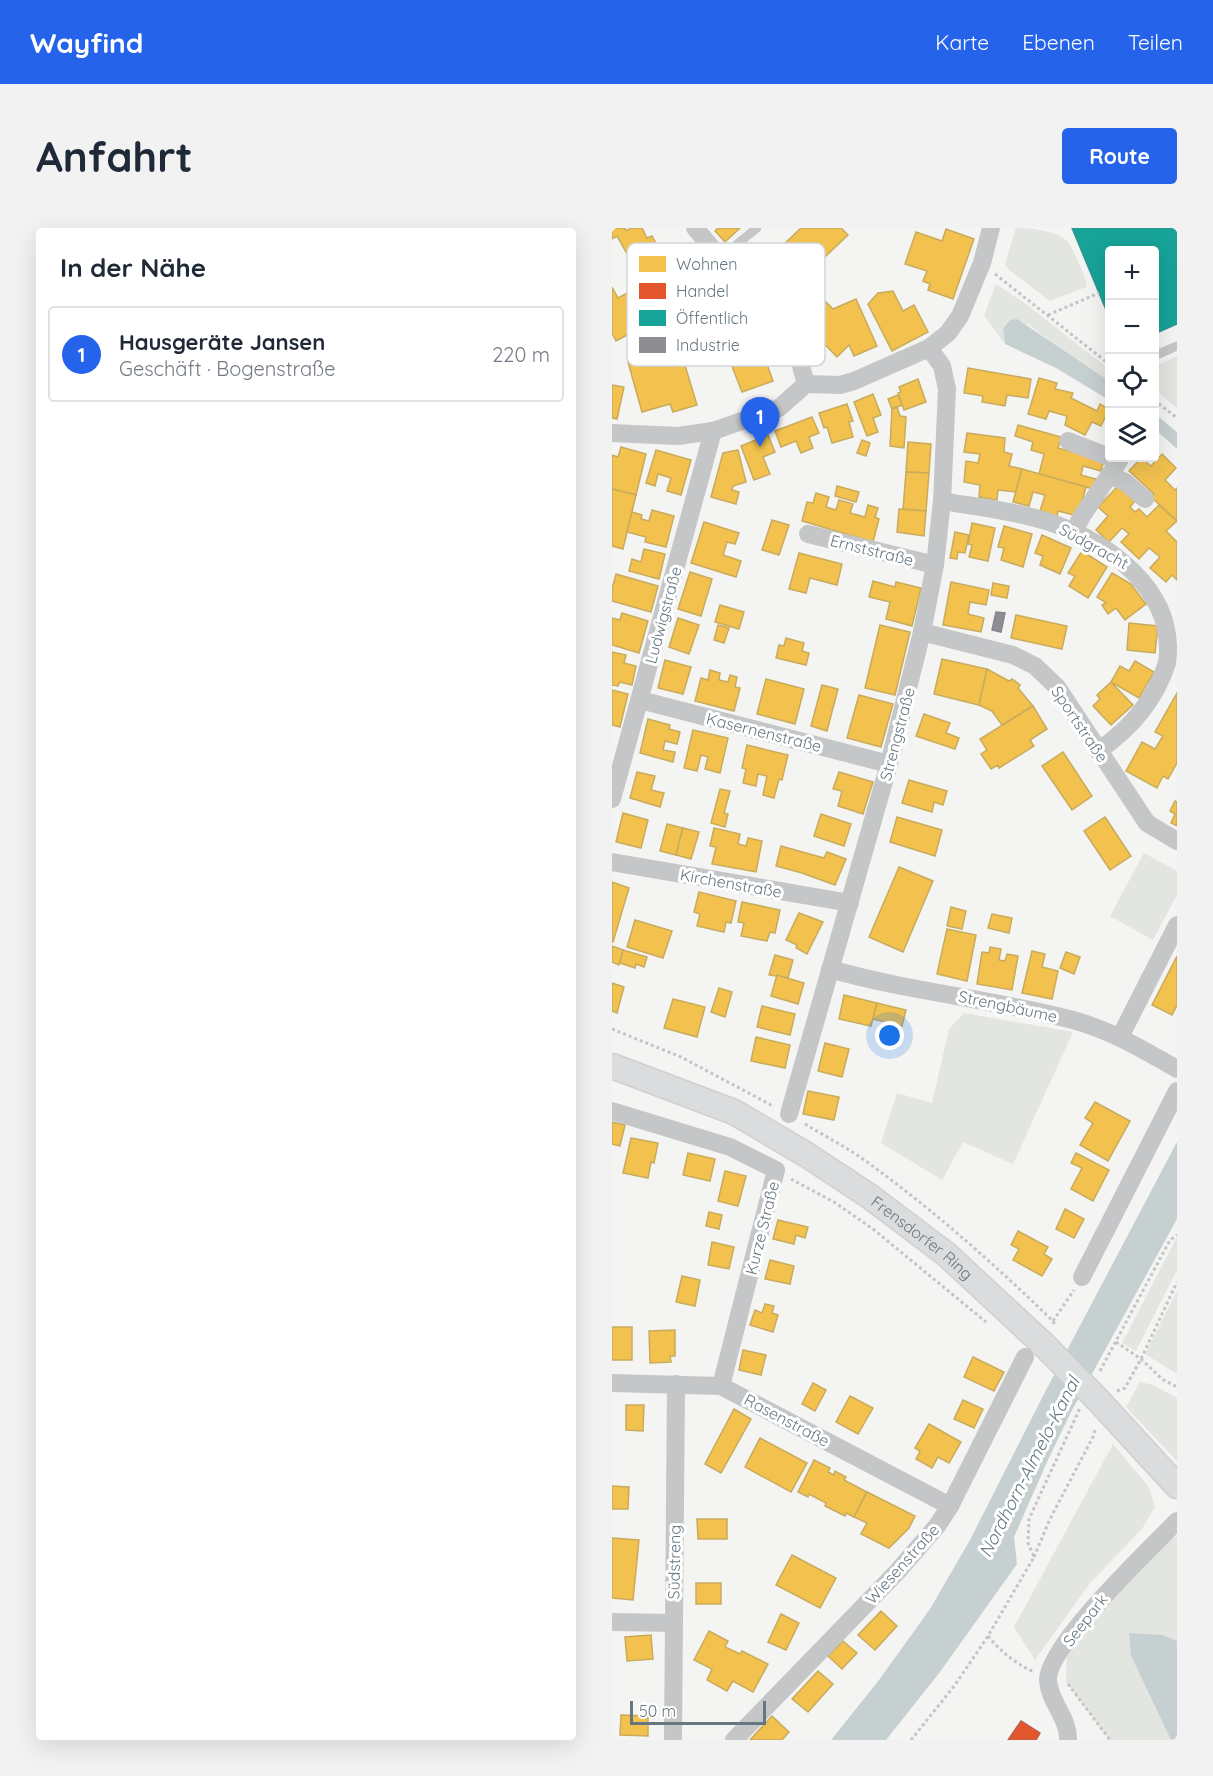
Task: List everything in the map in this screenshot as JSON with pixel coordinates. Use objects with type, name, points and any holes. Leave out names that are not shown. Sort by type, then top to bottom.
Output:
[{"type":"street","points":[[695,228],[708,243]]},
{"type":"street","points":[[612,433],[678,436],[713,431],[778,408],[806,384],[840,385],[929,348],[948,333],[960,316],[982,263],[991,228]]},
{"type":"street","name":"Strengstraße","points":[[789,1114],[889,764],[936,566],[942,501],[947,389],[942,366],[929,348]]},
{"type":"street","points":[[801,366],[806,384]]},
{"type":"street","name":"Ludwigstraße","points":[[612,799],[713,431]]},
{"type":"street","points":[[1068,441],[1110,463],[1125,482],[1145,499]]},
{"type":"street","points":[[1074,531],[1110,463]]},
{"type":"street","name":"Südgracht","points":[[942,501],[1047,521],[1074,531],[1134,567],[1157,592],[1174,623],[1171,673],[1130,727],[1098,751]]},
{"type":"street","name":"Ernststraße","points":[[808,534],[936,566]]},
{"type":"street","name":"Sportstraße","points":[[922,632],[1007,653],[1035,666],[1057,687],[1147,823],[1177,841]]},
{"type":"street","name":"Kasernenstraße","points":[[640,700],[889,764]]},
{"type":"street","name":"Kirchenstraße","points":[[612,862],[850,903]]},
{"type":"street","points":[[1120,1037],[1177,925]]},
{"type":"street","name":"Strengbäume","points":[[830,969],[872,981],[1075,1020],[1120,1037],[1177,1069]]},
{"type":"street","name":"Frensdorfer Ring","points":[[612,1066],[735,1112],[807,1155],[869,1196],[946,1254],[1035,1351],[1104,1393],[1177,1486]]},
{"type":"street","points":[[1082,1277],[1177,1091]]},
{"type":"street","name":"Kurze Straße","points":[[612,1111],[730,1147],[776,1170],[721,1386]]},
{"type":"street","name":"Wiesenstraße","points":[[734,1740],[897,1572],[937,1526],[1035,1351]]},
{"type":"street","name":"Rasenstraße","points":[[612,1383],[721,1386],[950,1506]]},
{"type":"street","name":"Südstreng","points":[[673,1740],[676,1384]]},
{"type":"street","name":"Seepark","points":[[1048,1678],[1058,1656],[1102,1597],[1177,1521]]},
{"type":"street","points":[[612,1622],[674,1623]]},
{"type":"street","points":[[1048,1678],[1050,1695],[1068,1732],[1068,1740]]},
{"type":"lane","points":[[738,243],[757,228]]},
{"type":"lane","points":[[1159,354],[1177,346]]},
{"type":"path","points":[[982,263],[1105,360]]},
{"type":"path","points":[[1048,315],[1099,293]]},
{"type":"path","points":[[1159,403],[1177,417]]},
{"type":"path","points":[[776,1170],[834,1202],[873,1229],[993,1328]]},
{"type":"path","points":[[1109,1354],[1170,1240],[1177,1235]]},
{"type":"path","points":[[1053,1321],[1082,1277]]},
{"type":"path","points":[[1104,1393],[1122,1390],[1141,1359],[1177,1282]]},
{"type":"path","points":[[1115,1342],[1141,1359],[1162,1379],[1177,1387]]},
{"type":"path","points":[[1035,1557],[1028,1543],[1029,1519],[1074,1418]]},
{"type":"path","points":[[911,1740],[955,1685],[988,1636],[1035,1557],[1050,1519],[1094,1435],[1095,1424]]},
{"type":"path","points":[[988,1636],[998,1648],[1018,1664],[1048,1678],[1066,1682],[1110,1740]]},
{"type":"shaded area","points":[[1016,228],[1046,231],[1066,240],[1081,267],[1086,287],[1050,301],[1009,270],[1005,264]]},
{"type":"shaded area","points":[[996,284],[1026,304],[1105,366],[1105,378],[1060,349],[1028,324],[1003,329],[1005,344],[984,316]]},
{"type":"shaded area","points":[[1177,356],[1177,408],[1159,393],[1159,364]]},
{"type":"shaded area","points":[[1144,853],[1177,871],[1177,895],[1153,940],[1110,916]]},
{"type":"shaded area","points":[[964,1013],[1073,1032],[1013,1164],[963,1142],[942,1180],[881,1143],[897,1093],[932,1103],[949,1029]]},
{"type":"shaded area","points":[[1177,1237],[1177,1270],[1136,1351],[1122,1343]]},
{"type":"shaded area","points":[[1177,1291],[1177,1374],[1145,1354]]},
{"type":"shaded area","points":[[1140,1382],[1153,1385],[1177,1398],[1177,1461],[1126,1407]]},
{"type":"shaded area","points":[[1113,1444],[1148,1486],[1155,1507],[1142,1529],[1091,1582],[1035,1660],[1014,1627]]},
{"type":"shaded area","points":[[1177,1537],[1177,1641],[1163,1635],[1131,1656],[1171,1740],[1110,1740],[1066,1682],[1067,1656],[1100,1612],[1170,1539]]},
{"type":"water","points":[[1017,319],[1105,378],[1105,398],[1056,368],[1005,344],[1003,329],[1010,320]]},
{"type":"water","points":[[1159,417],[1177,432],[1177,449],[1159,433]]},
{"type":"water","name":"Nordhorn-Almelo-Kanal","points":[[1177,1142],[1177,1219],[1071,1412],[1047,1462],[1014,1537],[1017,1564],[940,1672],[886,1740],[831,1740],[879,1680],[930,1609],[970,1540]]},
{"type":"water","points":[[1129,1633],[1163,1635],[1177,1641],[1177,1740],[1171,1740],[1131,1656]]},
{"type":"building: Wohnen","points":[[612,228],[625,228],[626,231],[631,228],[642,228],[647,238],[652,236],[656,243],[627,243],[626,252],[617,236],[612,239]]},
{"type":"building: Wohnen","points":[[718,228],[740,228],[725,242],[715,231]]},
{"type":"building: Wohnen","points":[[801,228],[841,228],[848,235],[825,257],[825,243],[785,243]]},
{"type":"building: Wohnen","points":[[946,229],[974,239],[953,299],[928,290],[930,284],[923,281],[927,271],[905,264],[916,232],[942,241]]},
{"type":"building: Wohnen","points":[[612,287],[618,298],[627,293],[627,335],[616,341],[612,333]]},
{"type":"building: Wohnen","points":[[893,291],[903,311],[914,305],[928,332],[892,351],[868,304],[878,293]]},
{"type":"building: Wohnen","points":[[856,299],[877,346],[854,356],[849,345],[837,357],[825,345],[825,301],[833,309]]},
{"type":"building: Wohnen","points":[[629,366],[685,366],[697,405],[673,412],[670,404],[642,412]]},
{"type":"building: Wohnen","points":[[732,366],[768,366],[773,381],[742,392]]},
{"type":"building: Wohnen","points":[[968,368],[1031,379],[1028,398],[1007,395],[1005,406],[982,402],[983,396],[964,393]]},
{"type":"building: Wohnen","points":[[1039,378],[1057,383],[1055,389],[1073,393],[1071,398],[1097,411],[1100,404],[1105,407],[1105,418],[1101,426],[1092,422],[1085,435],[1065,425],[1067,416],[1049,411],[1046,419],[1028,414]]},
{"type":"building: Wohnen","points":[[918,379],[926,402],[904,410],[898,393],[901,392],[899,387]]},
{"type":"building: Wohnen","points":[[612,385],[624,387],[617,419],[612,418]]},
{"type":"building: Wohnen","points":[[873,394],[881,415],[873,418],[878,432],[867,436],[854,402]]},
{"type":"building: Wohnen","points":[[898,395],[902,405],[892,409],[888,399]]},
{"type":"building: Wohnen","points":[[847,404],[853,421],[849,422],[853,437],[832,443],[819,413]]},
{"type":"building: Wohnen","points":[[897,407],[900,416],[906,417],[904,448],[890,446],[892,409]]},
{"type":"building: Wohnen","points":[[812,417],[819,433],[809,437],[813,448],[801,453],[796,441],[781,447],[775,431]]},
{"type":"building: Wohnen","points":[[1018,425],[1061,437],[1058,448],[1104,460],[1101,471],[1083,466],[1081,475],[1096,479],[1093,489],[1039,474],[1044,454],[1031,450],[1033,442],[1015,436]]},
{"type":"building: Wohnen","points":[[967,433],[1005,438],[1004,452],[1012,454],[1009,466],[1022,469],[1016,492],[998,490],[997,500],[979,497],[980,485],[964,482],[966,461],[978,463],[980,454],[964,452]]},
{"type":"building: Wohnen","points":[[768,435],[775,452],[763,457],[770,474],[754,480],[741,446]]},
{"type":"building: Wohnen","points":[[862,440],[870,443],[866,456],[857,453]]},
{"type":"building: Wohnen","points":[[908,442],[931,444],[929,473],[906,472]]},
{"type":"building: Wohnen","points":[[621,447],[646,454],[636,495],[612,489],[612,455],[618,457]]},
{"type":"building: Wohnen","points":[[656,450],[691,460],[681,495],[667,491],[671,478],[658,474],[655,486],[646,483]]},
{"type":"building: Wohnen","points":[[738,450],[746,482],[733,486],[732,490],[739,492],[736,504],[711,497],[723,453]]},
{"type":"building: Wohnen","points":[[1162,454],[1176,468],[1165,480],[1175,490],[1177,488],[1177,521],[1151,497],[1154,494],[1129,471],[1137,462],[1146,462],[1151,466],[1155,462],[1159,462]]},
{"type":"building: Wohnen","points":[[1022,469],[1086,487],[1078,516],[1058,511],[1057,516],[1040,511],[1045,495],[1033,492],[1029,506],[1013,502]]},
{"type":"building: Wohnen","points":[[906,472],[929,473],[926,511],[903,509]]},
{"type":"building: Wohnen","points":[[837,486],[859,492],[856,502],[835,496]]},
{"type":"building: Wohnen","points":[[1118,486],[1135,501],[1130,507],[1135,512],[1139,509],[1147,517],[1159,505],[1177,521],[1166,531],[1177,542],[1177,580],[1172,575],[1166,582],[1150,568],[1160,557],[1149,548],[1139,559],[1121,542],[1129,534],[1122,528],[1109,542],[1096,530],[1108,516],[1098,507]]},
{"type":"building: Wohnen","points":[[612,489],[636,495],[623,549],[612,546]]},
{"type":"building: Wohnen","points":[[816,493],[829,497],[826,507],[836,510],[839,500],[853,504],[850,513],[865,517],[868,505],[878,508],[875,517],[879,519],[873,542],[802,521],[807,502],[813,503]]},
{"type":"building: Wohnen","points":[[899,509],[926,511],[924,536],[897,532]]},
{"type":"building: Wohnen","points":[[652,510],[674,516],[666,547],[645,542],[646,537],[627,532],[632,512],[642,515],[641,519],[649,521]]},
{"type":"building: Wohnen","points":[[772,520],[789,525],[779,555],[762,550]]},
{"type":"building: Wohnen","points":[[704,522],[739,533],[735,544],[727,542],[723,555],[741,561],[736,577],[691,563]]},
{"type":"building: Wohnen","points":[[972,523],[995,528],[988,561],[969,557],[972,545],[968,544]]},
{"type":"building: Wohnen","points":[[1004,526],[1032,534],[1023,567],[1001,560],[1004,548],[998,547]]},
{"type":"building: Wohnen","points":[[955,532],[969,535],[965,553],[958,552],[957,559],[950,558]]},
{"type":"building: Wohnen","points":[[1042,535],[1071,548],[1060,574],[1040,565],[1043,556],[1035,553]]},
{"type":"building: Wohnen","points":[[644,549],[665,554],[659,579],[629,571],[632,559],[641,562]]},
{"type":"building: Wohnen","points":[[1082,551],[1107,567],[1088,598],[1069,586],[1075,576],[1068,573]]},
{"type":"building: Wohnen","points":[[799,553],[842,564],[837,585],[810,578],[806,593],[789,589]]},
{"type":"building: Wohnen","points":[[690,572],[712,579],[701,616],[678,609]]},
{"type":"building: Wohnen","points":[[1112,573],[1131,584],[1146,604],[1125,620],[1116,608],[1108,614],[1102,605],[1106,603],[1097,597]]},
{"type":"building: Wohnen","points":[[616,574],[658,586],[651,612],[612,601]]},
{"type":"building: Wohnen","points":[[873,581],[895,587],[896,582],[921,588],[912,626],[886,619],[890,602],[869,597]]},
{"type":"building: Wohnen","points":[[951,582],[989,590],[986,605],[970,602],[968,614],[984,618],[981,632],[943,625]]},
{"type":"building: Wohnen","points":[[993,583],[1009,586],[1007,598],[991,595]]},
{"type":"building: Wohnen","points":[[720,605],[744,612],[739,629],[715,622]]},
{"type":"building: Wohnen","points":[[622,613],[648,621],[639,653],[612,645],[612,618],[620,620]]},
{"type":"building: Wohnen","points":[[1016,615],[1067,626],[1062,649],[1011,638]]},
{"type":"building: Wohnen","points":[[678,618],[699,625],[689,654],[669,647]]},
{"type":"building: Wohnen","points":[[1129,623],[1158,626],[1155,653],[1127,650]]},
{"type":"building: Wohnen","points":[[718,625],[729,628],[724,643],[714,640]]},
{"type":"building: Wohnen","points":[[880,625],[910,632],[895,695],[865,688]]},
{"type":"building: Wohnen","points":[[786,638],[804,643],[802,651],[809,653],[806,665],[776,658],[779,645],[784,646]]},
{"type":"building: Wohnen","points":[[612,652],[626,655],[624,663],[636,666],[632,685],[620,682],[618,686],[612,685]]},
{"type":"building: Wohnen","points":[[942,659],[987,669],[979,705],[934,694]]},
{"type":"building: Wohnen","points":[[665,660],[691,667],[683,694],[658,688]]},
{"type":"building: Wohnen","points":[[1135,661],[1154,672],[1139,698],[1111,682],[1120,666],[1129,671]]},
{"type":"building: Wohnen","points":[[987,669],[1009,681],[1012,679],[1020,685],[1018,688],[1033,706],[1002,725],[992,711],[979,705]]},
{"type":"building: Wohnen","points":[[710,670],[720,673],[719,680],[728,682],[730,675],[737,677],[735,687],[740,688],[734,711],[695,701],[701,678],[708,680]]},
{"type":"building: Wohnen","points":[[766,679],[804,689],[795,724],[757,714]]},
{"type":"building: Wohnen","points":[[1111,682],[1133,705],[1111,725],[1093,706],[1100,699],[1097,695]]},
{"type":"building: Wohnen","points":[[822,685],[838,689],[827,731],[811,726]]},
{"type":"building: Wohnen","points":[[612,690],[628,694],[620,727],[612,725]]},
{"type":"building: Wohnen","points":[[1177,693],[1177,763],[1168,779],[1163,776],[1157,788],[1126,771],[1142,742],[1155,749],[1163,736],[1155,732]]},
{"type":"building: Wohnen","points":[[859,695],[893,704],[881,747],[847,738]]},
{"type":"building: Wohnen","points":[[1033,706],[1047,729],[1030,740],[1034,746],[999,768],[998,765],[991,769],[981,754],[987,750],[980,739]]},
{"type":"building: Wohnen","points":[[924,714],[950,723],[946,733],[959,738],[955,749],[916,736]]},
{"type":"building: Wohnen","points":[[648,719],[670,725],[669,729],[680,732],[677,744],[665,741],[663,750],[675,752],[673,762],[640,753]]},
{"type":"building: Wohnen","points":[[693,730],[728,738],[720,773],[705,769],[708,757],[701,755],[697,771],[684,768]]},
{"type":"building: Wohnen","points":[[747,745],[788,755],[782,780],[779,779],[774,798],[763,795],[767,776],[758,774],[756,786],[743,783],[746,769],[742,768]]},
{"type":"building: Wohnen","points":[[1063,752],[1092,796],[1072,810],[1042,766]]},
{"type":"building: Wohnen","points":[[637,772],[655,776],[651,790],[664,793],[660,807],[630,798]]},
{"type":"building: Wohnen","points":[[839,772],[873,782],[863,814],[838,806],[842,791],[833,789]]},
{"type":"building: Wohnen","points":[[909,780],[947,791],[943,805],[934,802],[932,812],[902,803]]},
{"type":"building: Wohnen","points":[[720,789],[730,791],[724,813],[728,814],[725,827],[711,823]]},
{"type":"building: Wohnen","points":[[1175,801],[1177,802],[1177,826],[1171,823],[1175,814],[1170,811]]},
{"type":"building: Wohnen","points":[[623,813],[648,820],[641,848],[616,842]]},
{"type":"building: Wohnen","points":[[821,814],[851,824],[844,846],[814,836]]},
{"type":"building: Wohnen","points":[[897,817],[942,830],[935,856],[890,842]]},
{"type":"building: Wohnen","points":[[1105,817],[1131,856],[1110,870],[1084,831]]},
{"type":"building: Wohnen","points":[[667,824],[683,828],[676,855],[660,851]]},
{"type":"building: Wohnen","points":[[683,828],[699,832],[691,859],[676,855]]},
{"type":"building: Wohnen","points":[[714,828],[740,834],[738,844],[746,846],[748,838],[762,841],[756,872],[712,864],[716,847],[710,846]]},
{"type":"building: Wohnen","points":[[781,846],[824,858],[827,852],[846,859],[835,885],[776,866]]},
{"type":"building: Wohnen","points":[[899,867],[933,881],[903,952],[869,937]]},
{"type":"building: Wohnen","points":[[612,882],[629,888],[613,942],[612,942]]},
{"type":"building: Wohnen","points":[[699,892],[736,901],[731,923],[726,922],[724,932],[697,926],[700,914],[694,912]]},
{"type":"building: Wohnen","points":[[742,902],[780,910],[775,933],[770,932],[767,941],[741,936],[744,923],[738,922]]},
{"type":"building: Wohnen","points":[[951,907],[966,911],[962,929],[947,926]]},
{"type":"building: Wohnen","points":[[799,913],[823,922],[807,954],[796,948],[797,945],[786,940]]},
{"type":"building: Wohnen","points":[[992,914],[1012,918],[1009,933],[988,928]]},
{"type":"building: Wohnen","points":[[635,920],[672,931],[663,958],[627,947]]},
{"type":"building: Wohnen","points":[[947,929],[976,935],[967,981],[937,974]]},
{"type":"building: Wohnen","points":[[612,946],[623,950],[619,965],[612,962]]},
{"type":"building: Wohnen","points":[[990,947],[1001,949],[999,960],[1005,961],[1007,954],[1018,956],[1012,990],[977,984],[982,952],[989,953]]},
{"type":"building: Wohnen","points":[[623,950],[647,957],[644,967],[636,964],[635,968],[620,963]]},
{"type":"building: Wohnen","points":[[1032,951],[1045,954],[1042,967],[1058,971],[1052,999],[1022,993]]},
{"type":"building: Wohnen","points":[[1066,952],[1080,957],[1074,974],[1060,968]]},
{"type":"building: Wohnen","points":[[775,955],[793,960],[788,978],[769,975]]},
{"type":"building: Wohnen","points":[[1177,956],[1177,1005],[1172,1015],[1152,1005]]},
{"type":"building: Wohnen","points":[[777,975],[804,983],[798,1004],[771,996]]},
{"type":"building: Wohnen","points":[[612,983],[624,987],[617,1013],[612,1011]]},
{"type":"building: Wohnen","points":[[719,988],[732,992],[725,1017],[711,1012]]},
{"type":"building: Wohnen","points":[[844,995],[877,1003],[871,1026],[839,1019]]},
{"type":"building: Wohnen","points":[[673,999],[705,1007],[697,1037],[664,1028]]},
{"type":"building: Wohnen","points":[[877,1003],[906,1010],[902,1026],[873,1019]]},
{"type":"building: Wohnen","points":[[762,1006],[795,1014],[790,1035],[757,1027]]},
{"type":"building: Wohnen","points":[[756,1037],[790,1045],[785,1068],[751,1061]]},
{"type":"building: Wohnen","points":[[825,1043],[849,1049],[842,1077],[818,1071]]},
{"type":"building: Wohnen","points":[[808,1091],[839,1097],[834,1120],[803,1114]]},
{"type":"building: Wohnen","points":[[1095,1102],[1130,1121],[1108,1161],[1080,1145],[1093,1123],[1085,1118]]},
{"type":"building: Wohnen","points":[[612,1122],[625,1125],[620,1146],[612,1144]]},
{"type":"building: Wohnen","points":[[631,1138],[658,1143],[648,1178],[623,1173]]},
{"type":"building: Wohnen","points":[[688,1153],[715,1159],[710,1181],[683,1175]]},
{"type":"building: Wohnen","points":[[1076,1153],[1109,1170],[1093,1201],[1071,1189],[1082,1168],[1071,1163]]},
{"type":"building: Wohnen","points":[[725,1171],[746,1176],[738,1206],[718,1201]]},
{"type":"building: Wohnen","points":[[1065,1209],[1084,1219],[1074,1238],[1056,1229]]},
{"type":"building: Wohnen","points":[[709,1212],[722,1215],[719,1229],[706,1226]]},
{"type":"building: Wohnen","points":[[778,1220],[808,1227],[805,1238],[796,1235],[794,1244],[773,1239]]},
{"type":"building: Wohnen","points":[[1018,1231],[1048,1247],[1044,1254],[1052,1259],[1042,1276],[1013,1260],[1019,1249],[1011,1245]]},
{"type":"building: Wohnen","points":[[712,1242],[734,1247],[729,1269],[708,1265]]},
{"type":"building: Wohnen","points":[[770,1260],[794,1266],[790,1284],[765,1279]]},
{"type":"building: Wohnen","points":[[682,1276],[700,1280],[695,1306],[676,1302]]},
{"type":"building: Wohnen","points":[[765,1304],[774,1306],[772,1313],[778,1315],[773,1332],[750,1325],[755,1310],[762,1313]]},
{"type":"building: Wohnen","points":[[612,1327],[632,1327],[632,1360],[612,1360]]},
{"type":"building: Wohnen","points":[[675,1330],[675,1356],[670,1356],[671,1362],[650,1363],[649,1331]]},
{"type":"building: Wohnen","points":[[743,1350],[766,1355],[761,1375],[739,1370]]},
{"type":"building: Wohnen","points":[[973,1357],[1004,1372],[994,1391],[964,1377]]},
{"type":"building: Wohnen","points":[[813,1383],[826,1390],[815,1411],[802,1404]]},
{"type":"building: Wohnen","points":[[850,1396],[873,1408],[858,1434],[836,1422]]},
{"type":"building: Wohnen","points":[[963,1400],[983,1409],[974,1428],[954,1419]]},
{"type":"building: Wohnen","points":[[626,1405],[644,1405],[643,1431],[626,1430]]},
{"type":"building: Wohnen","points":[[734,1409],[751,1419],[721,1473],[705,1464]]},
{"type":"building: Wohnen","points":[[929,1424],[961,1442],[949,1463],[938,1457],[932,1468],[916,1459],[920,1451],[915,1448]]},
{"type":"building: Wohnen","points":[[760,1438],[807,1463],[791,1492],[745,1467]]},
{"type":"building: Wohnen","points":[[814,1460],[830,1468],[828,1472],[834,1475],[835,1471],[846,1477],[844,1480],[867,1492],[854,1517],[846,1513],[845,1516],[825,1506],[826,1503],[809,1494],[808,1497],[798,1492]]},
{"type":"building: Wohnen","points":[[612,1486],[629,1487],[628,1509],[612,1509]]},
{"type":"building: Wohnen","points":[[867,1492],[915,1516],[909,1528],[889,1548],[861,1534],[867,1523],[854,1517]]},
{"type":"building: Wohnen","points":[[697,1519],[727,1519],[727,1539],[698,1539]]},
{"type":"building: Wohnen","points":[[612,1538],[639,1540],[633,1600],[612,1598]]},
{"type":"building: Wohnen","points":[[792,1555],[836,1578],[820,1608],[776,1585]]},
{"type":"building: Wohnen","points":[[696,1583],[721,1583],[721,1604],[696,1604]]},
{"type":"building: Wohnen","points":[[881,1611],[897,1626],[875,1650],[858,1635]]},
{"type":"building: Wohnen","points":[[781,1614],[799,1623],[786,1650],[768,1642]]},
{"type":"building: Wohnen","points":[[709,1631],[728,1641],[725,1647],[740,1654],[742,1651],[768,1664],[753,1692],[733,1681],[727,1691],[707,1680],[712,1669],[694,1660]]},
{"type":"building: Wohnen","points":[[651,1635],[653,1659],[627,1661],[625,1637]]},
{"type":"building: Wohnen","points":[[843,1641],[857,1653],[842,1669],[828,1656]]},
{"type":"building: Wohnen","points":[[818,1671],[833,1684],[808,1712],[792,1699]]},
{"type":"building: Wohnen","points":[[621,1715],[648,1716],[648,1736],[620,1735]]},
{"type":"building: Wohnen","points":[[772,1716],[789,1732],[782,1740],[750,1740]]},
{"type":"building: Handel","points":[[1021,1721],[1040,1733],[1036,1740],[1008,1740]]},
{"type":"building: Öffentlich","points":[[1072,228],[1177,228],[1177,324],[1159,332],[1159,246],[1105,246],[1105,307]]},
{"type":"building: Industrie","points":[[996,612],[1005,613],[1001,632],[992,630]]},
{"type":"place","name":"Hausgeräte Jansen","points":[[760,447]]}]
